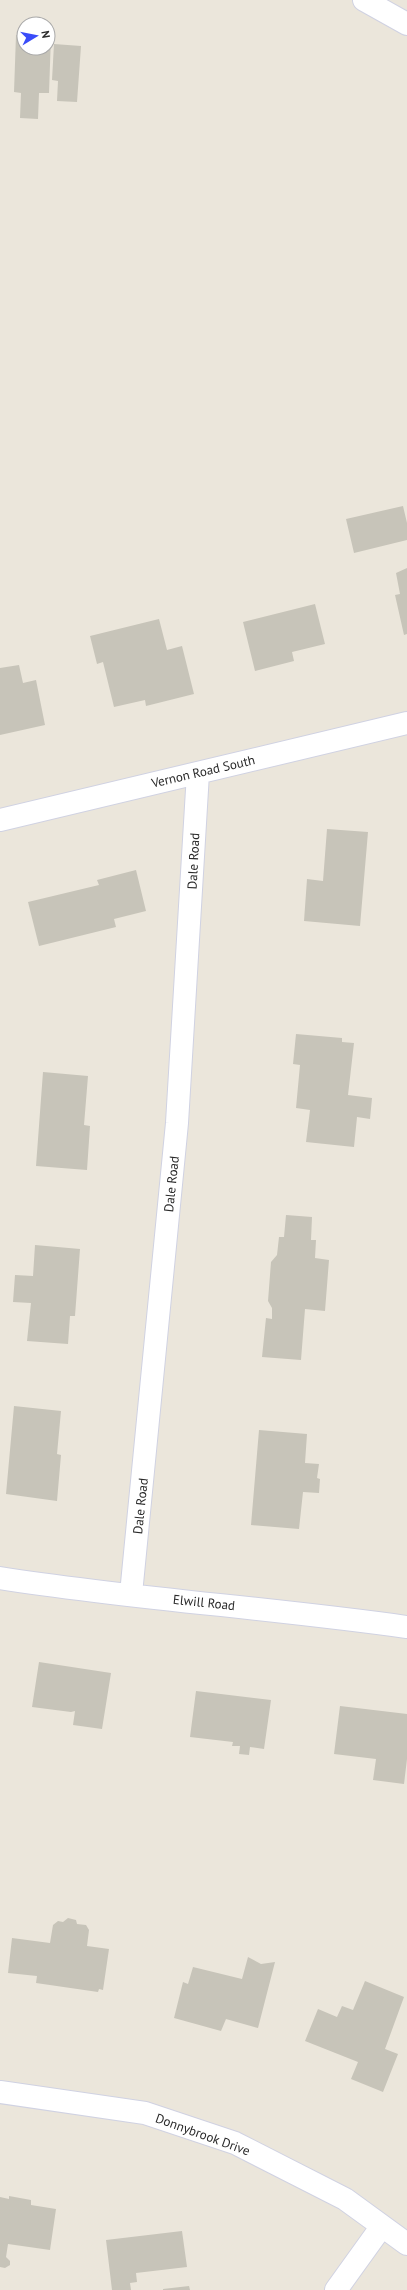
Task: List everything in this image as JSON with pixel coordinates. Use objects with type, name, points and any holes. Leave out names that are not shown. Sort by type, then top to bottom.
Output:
[{"type":"street","points":[[364,0],[407,24]]},
{"type":"street","name":"Vernon Road South","points":[[0,820],[407,723]]},
{"type":"street","name":"Dale Road","points":[[131,1594],[177,1123],[198,772]]},
{"type":"street","name":"Elwill Road","points":[[0,1578],[305,1613],[407,1627]]},
{"type":"street","name":"Donnybrook Drive","points":[[0,2092],[145,2113],[235,2143],[345,2199],[407,2244]]},
{"type":"street","points":[[336,2290],[382,2226]]},
{"type":"building","points":[[16,35],[16,56],[50,56],[49,93],[39,93],[38,119],[20,118],[21,93],[14,92]]},
{"type":"building","points":[[56,44],[81,46],[77,102],[57,101],[58,81],[52,80],[53,56],[56,56]]},
{"type":"building","points":[[403,506],[407,523],[407,540],[354,553],[346,519]]},
{"type":"building","points":[[407,568],[407,634],[404,635],[395,595],[400,594],[396,573]]},
{"type":"building","points":[[315,604],[325,644],[292,652],[294,661],[255,671],[243,622]]},
{"type":"building","points":[[159,619],[167,650],[182,646],[194,694],[146,706],[145,700],[114,707],[103,662],[97,664],[90,636]]},
{"type":"building","points":[[19,665],[23,683],[36,680],[45,725],[0,735],[0,668]]},
{"type":"building","points":[[327,829],[368,832],[360,926],[304,921],[307,879],[323,881]]},
{"type":"building","points":[[136,870],[146,911],[114,919],[116,927],[39,946],[28,902],[99,885],[97,880]]},
{"type":"building","points":[[296,1034],[342,1038],[342,1042],[354,1043],[348,1095],[372,1098],[370,1119],[357,1117],[354,1147],[306,1142],[310,1110],[296,1108],[300,1065],[293,1064]]},
{"type":"building","points":[[43,1072],[88,1076],[84,1125],[90,1126],[87,1170],[36,1166]]},
{"type":"building","points":[[286,1215],[312,1217],[311,1240],[316,1240],[315,1258],[329,1260],[325,1311],[305,1309],[301,1360],[262,1357],[266,1318],[272,1319],[272,1308],[268,1301],[271,1262],[277,1255],[279,1237],[284,1237]]},
{"type":"building","points":[[35,1245],[80,1249],[75,1316],[70,1316],[68,1344],[27,1341],[31,1303],[13,1302],[15,1275],[33,1276]]},
{"type":"building","points":[[14,1406],[61,1411],[57,1454],[61,1455],[57,1501],[6,1494]]},
{"type":"building","points":[[259,1430],[307,1434],[305,1463],[319,1464],[317,1478],[320,1479],[319,1493],[303,1492],[299,1529],[251,1525]]},
{"type":"building","points":[[39,1662],[111,1673],[102,1729],[73,1725],[75,1711],[71,1712],[32,1707]]},
{"type":"building","points":[[196,1691],[271,1700],[264,1749],[250,1747],[249,1755],[239,1754],[240,1746],[232,1746],[233,1742],[190,1737]]},
{"type":"building","points":[[340,1706],[407,1714],[407,1759],[404,1784],[373,1780],[376,1759],[334,1754]]},
{"type":"building","points":[[68,1918],[76,1920],[77,1924],[86,1925],[89,1930],[87,1946],[109,1949],[103,1990],[99,1989],[98,1992],[36,1983],[37,1976],[8,1973],[12,1938],[50,1943],[53,1925],[58,1921],[63,1922]]},
{"type":"building","points":[[248,1957],[261,1964],[275,1962],[258,2028],[226,2019],[221,2031],[174,2018],[183,1982],[188,1984],[193,1967],[242,1979]]},
{"type":"building","points":[[365,1981],[404,1997],[385,2049],[398,2054],[383,2092],[351,2079],[358,2062],[305,2041],[318,2009],[337,2017],[342,2006],[353,2010]]},
{"type":"building","points":[[9,2196],[31,2200],[31,2205],[56,2209],[50,2250],[8,2244],[6,2257],[10,2261],[10,2265],[5,2268],[0,2267],[0,2197],[9,2199]]},
{"type":"building","points":[[182,2231],[187,2267],[136,2273],[137,2282],[130,2283],[131,2290],[112,2290],[106,2240]]},
{"type":"building","points":[[189,2286],[190,2290],[163,2290],[163,2289]]}]
